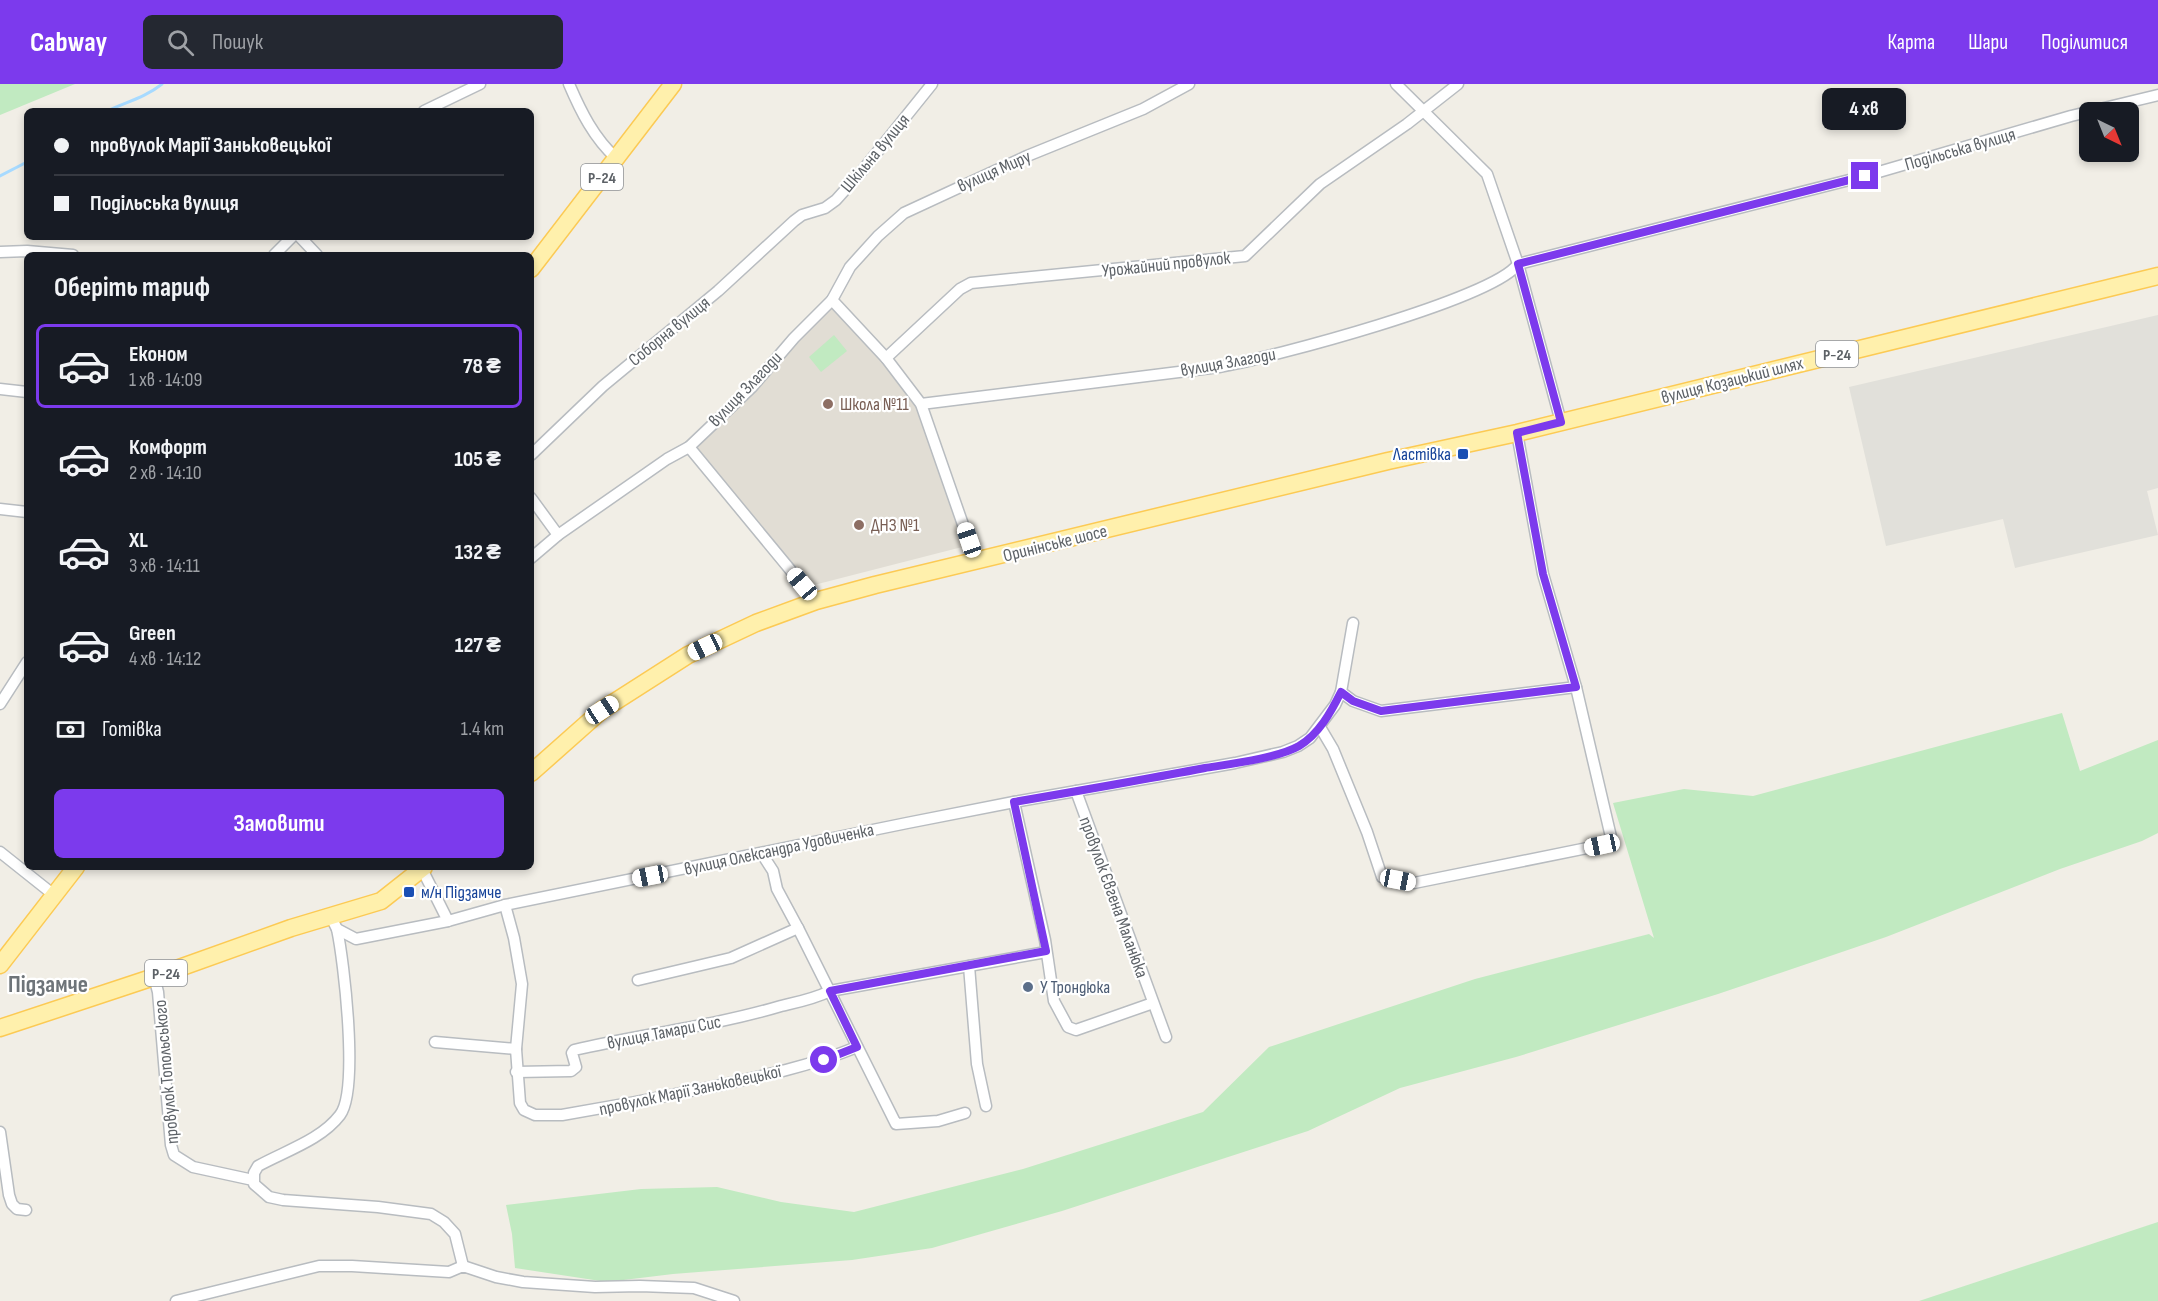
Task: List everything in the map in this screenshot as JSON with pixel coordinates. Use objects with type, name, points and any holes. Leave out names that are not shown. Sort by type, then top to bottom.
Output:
[{"type":"main road","name":"Р-24","points":[[534,265],[672,84]]},
{"type":"main road","name":"вулиця Козацький шлях","points":[[1517,433],[2158,276]]},
{"type":"main road","name":"Оринінське шосе","points":[[534,770],[602,710],[688,655],[756,623],[816,601],[1388,461],[1517,433]]},
{"type":"main road","points":[[0,965],[74,870]]},
{"type":"main road","name":"Р-24","points":[[0,1028],[154,977],[291,928],[334,923],[381,901],[420,870]]},
{"type":"street","points":[[430,108],[480,84]]},
{"type":"street","points":[[569,84],[589,125],[603,145],[616,158]]},
{"type":"street","name":"Шкільна вулиця","points":[[811,212],[825,208],[836,200],[932,84]]},
{"type":"street","name":"вулиця Миру","points":[[832,300],[850,267],[891,224],[914,207],[1027,156],[1143,109],[1189,84]]},
{"type":"street","points":[[1396,84],[1487,174],[1518,264],[1561,422]]},
{"type":"street","name":"Урожайний провулок","points":[[886,358],[960,289],[971,283],[1245,256],[1320,184],[1399,130],[1458,84]]},
{"type":"street","name":"Подільська вулиця","points":[[1518,264],[1865,176],[2071,116],[2158,95]]},
{"type":"street","name":"Соборна вулиця","points":[[534,452],[603,386],[718,291],[802,214],[811,212]]},
{"type":"street","points":[[277,252],[289,240]]},
{"type":"street","points":[[303,240],[314,252]]},
{"type":"street","points":[[0,252],[38,252]]},
{"type":"street","name":"вулиця Злагоди","points":[[921,404],[1068,387],[1248,361],[1410,315],[1471,293],[1507,275],[1518,264]]},
{"type":"street","points":[[832,300],[886,358],[921,404],[976,562]]},
{"type":"street","name":"вулиця Злагоди","points":[[534,555],[558,535],[667,459],[689,447],[752,387],[794,338],[832,300]]},
{"type":"street","points":[[0,389],[24,392]]},
{"type":"street","points":[[1320,727],[1333,749],[1350,790],[1382,877],[1414,883],[1602,845],[1611,837],[1576,687],[1543,574],[1517,433]]},
{"type":"street","points":[[689,447],[816,601]]},
{"type":"street","points":[[534,502],[558,535]]},
{"type":"street","points":[[0,509],[24,512]]},
{"type":"street","name":"вулиця Олександра Удовиченка","points":[[334,923],[356,939],[448,921],[505,905],[1014,802],[1234,763],[1283,752],[1310,738],[1320,727],[1341,692],[1353,623]]},
{"type":"street","points":[[0,704],[24,668]]},
{"type":"street","points":[[1341,692],[1353,701],[1381,711],[1576,687]]},
{"type":"street","name":"провулок Євгена Маланюка","points":[[1076,791],[1166,1037]]},
{"type":"street","points":[[1014,802],[1046,951],[1054,1001],[1070,1030],[1077,1030],[1153,1003]]},
{"type":"street","points":[[0,852],[54,895]]},
{"type":"street","points":[[762,854],[773,871],[777,889],[896,1124],[938,1121],[965,1113]]},
{"type":"street","points":[[423,870],[448,921]]},
{"type":"street","points":[[505,905],[514,938],[522,984],[516,1072]]},
{"type":"street","points":[[334,923],[349,1018],[345,1106],[334,1122],[315,1136],[258,1166],[253,1180],[257,1188],[269,1197],[283,1200],[378,1207],[430,1214],[444,1222],[455,1234],[464,1266]]},
{"type":"street","points":[[638,980],[731,958],[798,928]]},
{"type":"street","points":[[830,991],[1046,951]]},
{"type":"street","points":[[969,966],[977,1064],[986,1106]]},
{"type":"street","name":"провулок Топольського","points":[[154,977],[158,992],[171,1145],[174,1155],[193,1167],[253,1180]]},
{"type":"street","name":"вулиця Тамари Сис","points":[[516,1072],[571,1071],[576,1067],[572,1053],[574,1050],[619,1039],[737,1018],[830,991]]},
{"type":"street","points":[[435,1042],[516,1049]]},
{"type":"street","name":"провулок Марії Заньковецької","points":[[516,1072],[523,1108],[545,1116],[614,1107],[766,1076],[824,1060],[857,1047]]},
{"type":"street","points":[[0,1132],[10,1200],[17,1209],[26,1210]]},
{"type":"street","points":[[176,1301],[319,1266],[449,1272],[464,1266],[496,1277],[523,1282],[595,1287],[694,1288],[734,1301]]},
{"type":"shaded area","points":[[832,307],[883,361],[917,407],[966,546],[810,586],[694,445]]},
{"type":"shaded area","points":[[2158,315],[2158,488],[2147,491],[2158,535],[2015,568],[2003,519],[1886,546],[1849,387]]},
{"type":"green space","points":[[0,84],[75,84],[0,115]]},
{"type":"green space","points":[[834,335],[847,351],[821,372],[809,357]]},
{"type":"green space","points":[[2062,713],[2080,771],[2158,740],[2158,833],[1886,937],[1718,994],[1516,1057],[1400,1088],[1308,1131],[1062,1211],[932,1248],[852,1260],[673,1274],[607,1282],[515,1268],[512,1234],[506,1205],[641,1189],[717,1187],[781,1202],[854,1212],[1023,1169],[1203,1112],[1269,1047],[1475,979],[1649,934],[1654,938],[1613,803],[1684,789],[1753,796]]},
{"type":"green space","points":[[2158,1222],[2158,1301],[1919,1301]]},
{"type":"waterway","points":[[114,108],[143,96],[162,84]]},
{"type":"waterway","points":[[0,176],[24,164]]},
{"type":"place","name":"Школа №11","points":[[828,404]]},
{"type":"place","name":"Ластівка","points":[[1463,454]]},
{"type":"place","name":"ДНЗ №1","points":[[859,525]]},
{"type":"place","name":"м/н Підзамче","points":[[409,892]]},
{"type":"place","name":"У Трондюка","points":[[1028,987]]},
{"type":"district","name":"Підзамче","points":[[48,984]]},
{"type":"route","points":[[824,1060],[857,1047],[830,991],[1046,951],[1023,835],[1014,802],[1234,763],[1283,752],[1310,738],[1328,716],[1341,692],[1353,701],[1372,709],[1394,711],[1576,687],[1543,574],[1517,433],[1561,422],[1518,264],[1865,176]]}]
